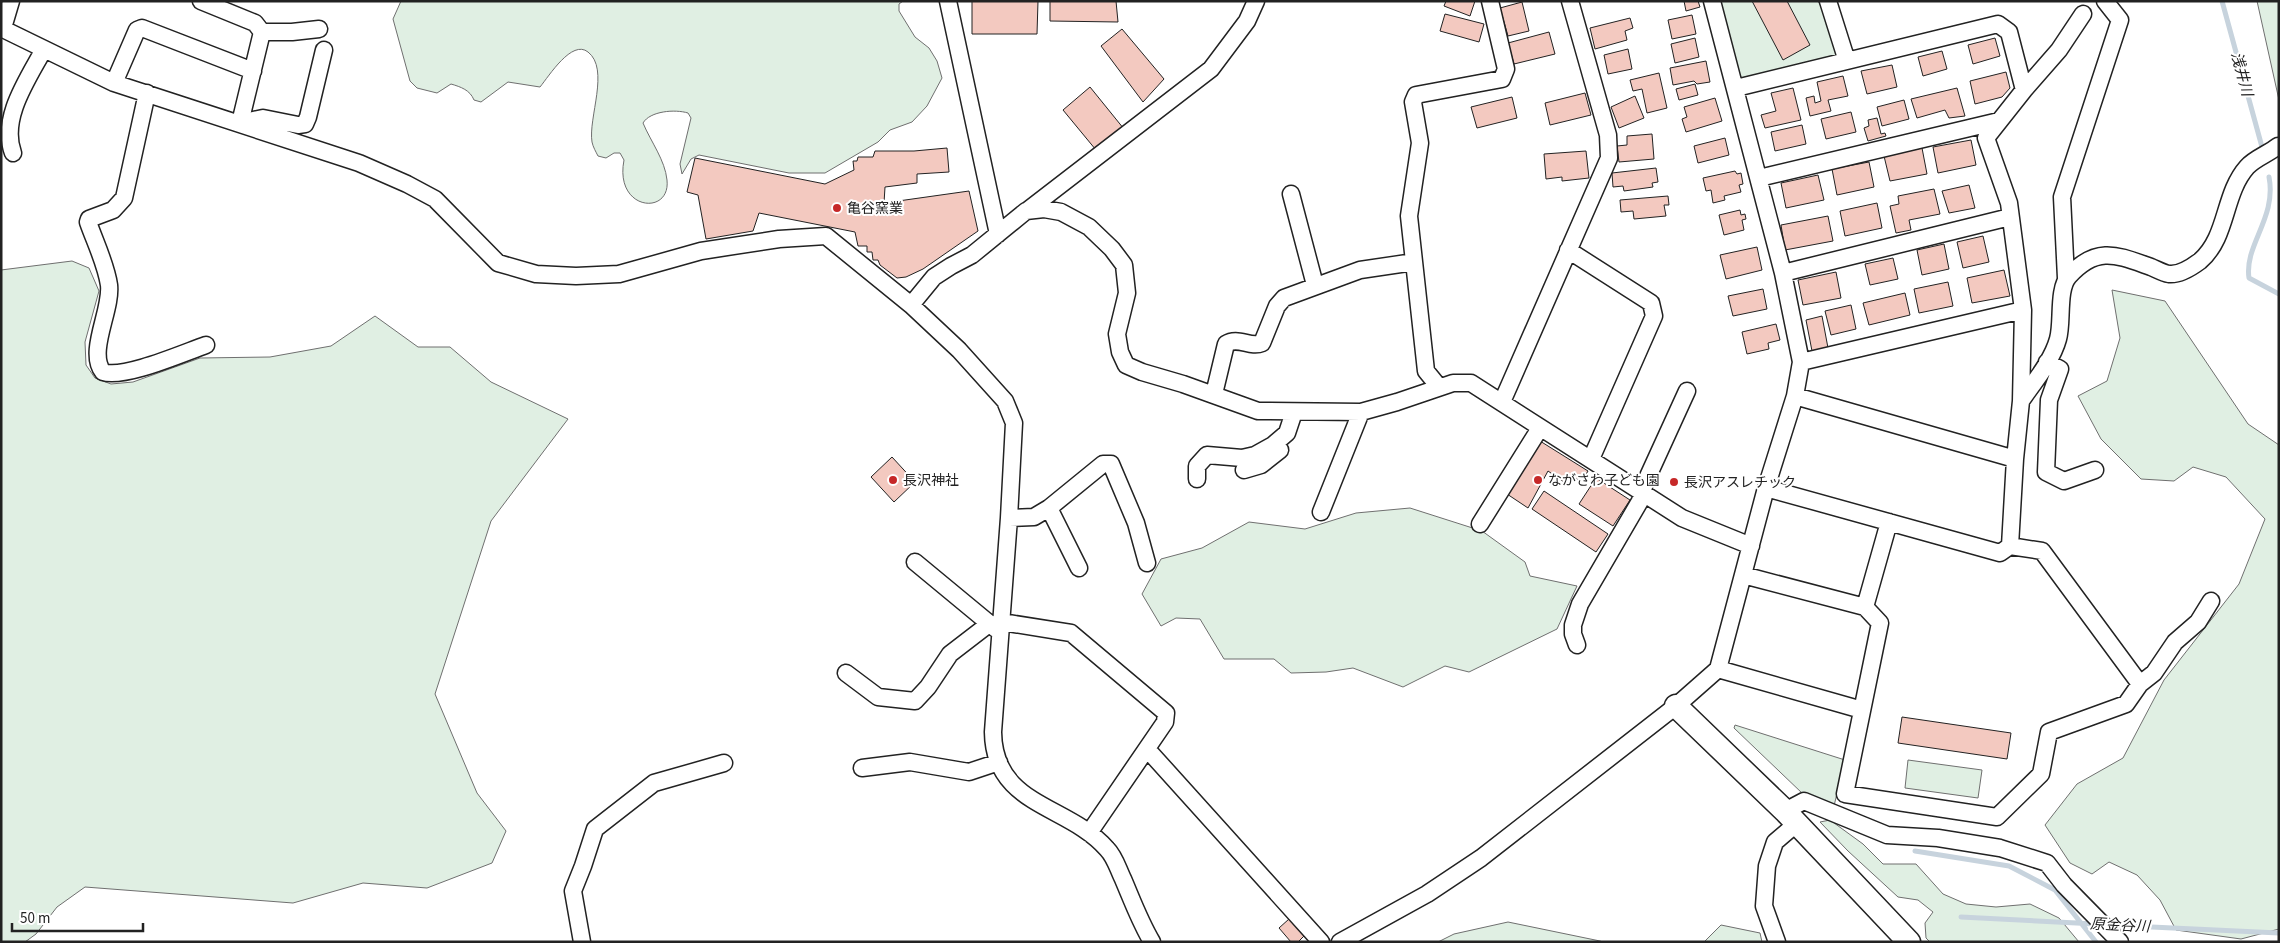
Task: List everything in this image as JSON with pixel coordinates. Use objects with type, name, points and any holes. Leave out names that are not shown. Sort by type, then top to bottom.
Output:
[{"type":"street","points":[[11,1],[2,28],[114,83],[359,163],[406,184],[436,199],[498,263],[536,274],[576,276],[619,274],[701,251],[779,239],[826,236],[911,305],[958,350],[1005,401],[1014,424],[1009,518],[997,626],[994,747],[999,762],[1013,786],[1021,793],[1101,842],[1112,855],[1152,942]]},
{"type":"street","points":[[200,1],[255,23],[262,32]]},
{"type":"street","points":[[948,1],[998,234]]},
{"type":"street","points":[[911,305],[934,277],[950,266],[972,255],[1211,69],[1247,21],[1256,1]]},
{"type":"street","points":[[1439,388],[1426,371],[1409,216],[1420,144],[1413,102],[1416,95],[1502,79],[1506,69],[1490,1]]},
{"type":"street","points":[[1502,402],[1609,158],[1608,134],[1570,1]]},
{"type":"street","points":[[1340,942],[1427,894],[1481,858],[1676,706],[1718,669],[1766,488],[1795,396],[1801,362],[1783,273],[1712,1]]},
{"type":"street","points":[[1828,1],[1846,58],[1844,62]]},
{"type":"street","points":[[2021,401],[2047,362],[2058,340],[2066,278],[2062,197],[2120,20],[2106,1]]},
{"type":"street","points":[[2010,546],[2014,459],[2021,401],[2023,310],[2009,203],[1986,138],[2058,50],[2083,14]]},
{"type":"street","points":[[1736,88],[1998,24],[2009,32],[2024,90]]},
{"type":"street","points":[[114,83],[136,32],[142,28],[253,72]]},
{"type":"street","points":[[262,32],[319,29]]},
{"type":"street","points":[[240,123],[262,32]]},
{"type":"street","points":[[9,154],[5,127],[44,49]]},
{"type":"street","points":[[240,123],[263,118],[298,125],[305,124],[324,50]]},
{"type":"street","points":[[147,93],[124,198],[113,210],[90,219],[88,222],[109,285],[109,296],[97,356],[99,367],[103,372],[115,374],[132,371],[206,345]]},
{"type":"street","points":[[1759,178],[1999,121]]},
{"type":"street","points":[[2066,278],[2080,265],[2093,258],[2114,254],[2170,274],[2183,271],[2199,261],[2213,247],[2236,183],[2246,167],[2278,146]]},
{"type":"street","points":[[1291,194],[1315,286]]},
{"type":"street","points":[[1026,212],[1044,209],[1061,212],[1088,228],[1112,249],[1124,265],[1127,293],[1117,334],[1120,352],[1126,365],[1258,410],[1294,412],[1361,412],[1459,382],[1471,382],[1682,518],[1751,546]]},
{"type":"street","points":[[1783,273],[2010,218]]},
{"type":"street","points":[[1568,250],[1651,303],[1654,316],[1591,459]]},
{"type":"street","points":[[1214,394],[1226,344],[1236,340],[1257,345],[1262,343],[1280,301],[1288,296],[1360,270],[1414,262]]},
{"type":"street","points":[[1801,362],[2023,310]]},
{"type":"street","points":[[2047,362],[2060,369],[2049,400],[2046,472],[2064,481],[2095,470]]},
{"type":"street","points":[[1576,645],[1573,625],[1580,604],[1640,501],[1642,492],[1687,391]]},
{"type":"street","points":[[1795,396],[2014,459]]},
{"type":"street","points":[[1244,470],[1261,465],[1275,456],[1282,448],[1294,412]]},
{"type":"street","points":[[1320,512],[1361,412]]},
{"type":"street","points":[[1480,524],[1540,428]]},
{"type":"street","points":[[1197,479],[1196,466],[1207,455],[1248,457],[1273,445],[1287,434]]},
{"type":"street","points":[[1009,518],[1034,517],[1049,508],[1103,464],[1111,464],[1136,523],[1147,563]]},
{"type":"street","points":[[1766,488],[2000,553],[2010,546],[2042,551],[2140,684]]},
{"type":"street","points":[[1049,508],[1079,568]]},
{"type":"street","points":[[1865,607],[1889,522]]},
{"type":"street","points":[[915,562],[997,626],[1072,633],[1164,710],[1166,714],[1165,722],[1089,833]]},
{"type":"street","points":[[1743,575],[1865,607],[1880,623],[1845,794],[1997,817],[2041,774],[2049,732],[2126,704],[2140,684],[2154,672],[2175,642],[2198,622],[2211,602]]},
{"type":"street","points":[[846,673],[878,697],[915,701],[928,687],[950,654],[997,626]]},
{"type":"street","points":[[1718,669],[1862,710]]},
{"type":"street","points":[[1676,706],[1791,817],[1909,942]]},
{"type":"street","points":[[1147,749],[1321,942]]},
{"type":"street","points":[[862,768],[910,762],[969,772],[999,762]]},
{"type":"street","points":[[582,942],[572,891],[583,866],[595,829],[654,783],[724,763]]},
{"type":"street","points":[[1776,942],[1764,906],[1767,866],[1775,842],[1804,801],[1887,835],[1938,838],[2000,848],[2047,863],[2064,885],[2120,942]]},
{"type":"green space","points":[[401,1],[903,1],[899,4],[899,11],[915,37],[929,48],[937,61],[942,78],[927,106],[912,122],[890,130],[878,142],[825,173],[789,173],[699,155],[691,159],[682,174],[680,164],[691,118],[688,113],[676,111],[663,112],[651,116],[643,123],[661,158],[666,173],[666,192],[661,199],[653,203],[643,203],[634,198],[627,190],[623,177],[624,160],[620,153],[614,153],[606,158],[598,156],[593,146],[592,132],[598,82],[594,60],[588,52],[582,49],[568,54],[540,87],[508,82],[481,102],[474,100],[465,89],[451,84],[437,93],[417,88],[410,81],[393,19]]},
{"type":"green space","points":[[1718,1],[1818,1],[1829,20],[1843,58],[1739,81]]},
{"type":"green space","points":[[2257,1],[2279,1],[2279,100]]},
{"type":"green space","points":[[72,261],[89,268],[99,291],[85,342],[86,365],[95,378],[111,384],[133,382],[200,358],[270,357],[331,346],[375,316],[418,347],[450,347],[491,382],[568,419],[491,521],[435,694],[477,793],[506,831],[492,863],[427,888],[363,883],[293,903],[85,887],[57,907],[36,934],[25,942],[1,942],[1,270]]},
{"type":"green space","points":[[2112,290],[2165,301],[2248,424],[2279,445],[2279,929],[2241,939],[2176,930],[2160,900],[2137,875],[2109,862],[2092,874],[2070,863],[2045,825],[2077,784],[2123,758],[2164,680],[2239,584],[2265,519],[2226,477],[2193,467],[2174,481],[2141,479],[2101,439],[2078,396],[2107,381],[2120,338]]},
{"type":"green space","points":[[1410,508],[1482,531],[1525,562],[1530,576],[1577,586],[1557,629],[1469,672],[1445,666],[1403,687],[1353,668],[1326,672],[1291,673],[1274,659],[1224,659],[1200,619],[1176,618],[1161,626],[1142,594],[1161,559],[1202,548],[1249,522],[1305,529],[1356,513]]},
{"type":"green space","points":[[1735,725],[1845,760],[1834,806],[1803,794],[1734,728]]},
{"type":"green space","points":[[1908,760],[1982,770],[1978,798],[1905,788]]},
{"type":"green space","points":[[1830,820],[1863,844],[1883,864],[1916,864],[1943,894],[1966,904],[1996,907],[2030,904],[2059,918],[2079,942],[1930,942],[1926,938],[1925,923],[1933,912],[1918,900],[1898,897],[1820,822]]},
{"type":"green space","points":[[1508,922],[1603,942],[1438,942],[1454,934]]},
{"type":"green space","points":[[1721,925],[1760,933],[1762,942],[1704,942]]},
{"type":"building","points":[[972,1],[1038,1],[1037,34],[972,34]]},
{"type":"building","points":[[1050,1],[1116,1],[1118,22],[1050,21]]},
{"type":"building","points":[[1446,1],[1475,1],[1470,16],[1444,6]]},
{"type":"building","points":[[1684,1],[1698,1],[1700,7],[1686,11]]},
{"type":"building","points":[[1752,1],[1787,1],[1810,45],[1783,60]]},
{"type":"building","points":[[1522,2],[1529,31],[1508,36],[1500,8]]},
{"type":"building","points":[[1445,14],[1484,24],[1479,42],[1440,31]]},
{"type":"building","points":[[1692,15],[1696,34],[1672,39],[1668,20]]},
{"type":"building","points":[[1630,18],[1633,28],[1625,31],[1627,40],[1595,49],[1590,28]]},
{"type":"building","points":[[1122,29],[1164,79],[1143,102],[1101,46]]},
{"type":"building","points":[[1549,32],[1555,54],[1514,64],[1508,43]]},
{"type":"building","points":[[1695,38],[1699,57],[1675,63],[1671,44]]},
{"type":"building","points":[[1995,38],[2000,56],[1973,64],[1968,45]]},
{"type":"building","points":[[1628,49],[1632,69],[1608,74],[1604,55]]},
{"type":"building","points":[[1942,51],[1947,69],[1923,76],[1918,57]]},
{"type":"building","points":[[1706,61],[1710,82],[1697,84],[1694,81],[1673,85],[1670,68]]},
{"type":"building","points":[[1892,65],[1897,87],[1867,94],[1861,71]]},
{"type":"building","points":[[2006,72],[2010,88],[2002,97],[1975,104],[1970,81]]},
{"type":"building","points":[[1659,73],[1667,108],[1647,113],[1642,89],[1633,91],[1630,80]]},
{"type":"building","points":[[1843,76],[1848,96],[1828,100],[1831,111],[1810,116],[1806,98],[1814,96],[1815,103],[1821,101],[1817,82]]},
{"type":"building","points":[[1695,84],[1698,95],[1679,100],[1676,89]]},
{"type":"building","points":[[1090,87],[1124,129],[1096,150],[1063,110]]},
{"type":"building","points":[[1793,88],[1801,120],[1765,128],[1761,115],[1776,111],[1771,93]]},
{"type":"building","points":[[1957,88],[1965,116],[1949,118],[1945,110],[1917,118],[1911,99]]},
{"type":"building","points":[[1585,93],[1591,115],[1550,125],[1545,103]]},
{"type":"building","points":[[1635,96],[1644,118],[1619,128],[1611,107]]},
{"type":"building","points":[[1512,97],[1517,118],[1477,128],[1471,107]]},
{"type":"building","points":[[1715,98],[1722,121],[1686,132],[1682,119],[1687,117],[1684,107]]},
{"type":"building","points":[[1904,100],[1909,119],[1882,126],[1877,107]]},
{"type":"building","points":[[1851,112],[1856,132],[1826,139],[1821,119]]},
{"type":"building","points":[[1877,118],[1881,134],[1885,133],[1886,136],[1868,141],[1864,128],[1869,126],[1868,120]]},
{"type":"building","points":[[1802,125],[1806,144],[1775,151],[1771,132]]},
{"type":"building","points":[[1652,134],[1654,159],[1619,162],[1617,146],[1627,145],[1627,136]]},
{"type":"building","points":[[1725,138],[1729,155],[1698,163],[1694,146]]},
{"type":"building","points":[[1971,140],[1976,165],[1938,173],[1933,147]]},
{"type":"building","name":"亀谷窯業","points":[[947,148],[949,172],[917,174],[917,183],[885,187],[884,203],[969,191],[978,231],[923,269],[906,277],[897,278],[880,265],[878,260],[873,260],[872,252],[867,252],[867,246],[858,246],[855,232],[759,213],[753,231],[706,239],[698,195],[687,192],[695,158],[825,184],[854,170],[853,161],[857,161],[858,157],[873,157],[875,151],[914,151]]},
{"type":"building","points":[[1922,148],[1927,174],[1890,181],[1884,156]]},
{"type":"building","points":[[1586,151],[1589,178],[1562,181],[1562,177],[1546,179],[1544,154]]},
{"type":"building","points":[[1869,162],[1874,187],[1837,195],[1832,169]]},
{"type":"building","points":[[1656,168],[1658,182],[1652,183],[1653,187],[1624,191],[1623,186],[1613,187],[1612,173]]},
{"type":"building","points":[[1735,171],[1737,174],[1741,173],[1743,184],[1739,185],[1741,192],[1724,196],[1725,200],[1713,203],[1711,190],[1706,191],[1703,178]]},
{"type":"building","points":[[1818,175],[1824,200],[1786,208],[1781,183]]},
{"type":"building","points":[[1969,185],[1975,208],[1949,213],[1942,191]]},
{"type":"building","points":[[1934,189],[1940,214],[1909,220],[1911,230],[1896,233],[1890,206],[1899,204],[1898,196]]},
{"type":"building","points":[[1668,196],[1669,205],[1664,205],[1666,216],[1634,219],[1633,211],[1621,212],[1620,200]]},
{"type":"building","points":[[1877,203],[1882,228],[1845,236],[1840,211]]},
{"type":"building","points":[[1740,210],[1741,215],[1745,214],[1746,219],[1742,220],[1744,230],[1724,235],[1719,215]]},
{"type":"building","points":[[1828,216],[1833,241],[1785,250],[1781,225]]},
{"type":"building","points":[[1983,236],[1989,262],[1963,268],[1957,242]]},
{"type":"building","points":[[1944,244],[1949,269],[1922,275],[1917,250]]},
{"type":"building","points":[[1757,247],[1762,270],[1726,279],[1720,255]]},
{"type":"building","points":[[1893,258],[1898,279],[1870,285],[1865,264]]},
{"type":"building","points":[[2004,270],[2010,296],[1972,303],[1967,278]]},
{"type":"building","points":[[1836,272],[1841,298],[1803,305],[1798,280]]},
{"type":"building","points":[[1948,282],[1953,306],[1919,313],[1914,289]]},
{"type":"building","points":[[1763,289],[1767,309],[1733,316],[1728,296]]},
{"type":"building","points":[[1905,293],[1910,315],[1869,325],[1863,303]]},
{"type":"building","points":[[1851,305],[1856,329],[1831,335],[1825,311]]},
{"type":"building","points":[[1822,316],[1828,348],[1812,351],[1806,320]]},
{"type":"building","points":[[1776,324],[1780,340],[1768,343],[1769,349],[1747,354],[1742,332]]},
{"type":"building","points":[[1540,441],[1588,471],[1582,481],[1568,475],[1564,482],[1548,471],[1528,508],[1507,494]]},
{"type":"building","name":"長沢神社","points":[[892,457],[915,482],[894,502],[871,477]]},
{"type":"building","points":[[1596,478],[1630,500],[1613,526],[1579,504]]},
{"type":"building","points":[[1544,491],[1608,534],[1596,552],[1532,509]]},
{"type":"building","points":[[1902,717],[2011,733],[2007,759],[1898,743]]},
{"type":"building","points":[[1289,919],[1304,936],[1298,942],[1291,942],[1279,928]]},
{"type":"waterway","name":"浅井川","points":[[2222,1],[2262,147]]},
{"type":"waterway","name":"浅井川","points":[[2269,177],[2269,205],[2251,254],[2249,278],[2279,294]]},
{"type":"waterway","points":[[1915,851],[2009,866],[2055,890],[2096,942]]},
{"type":"waterway","name":"原金谷川","points":[[1961,917],[2096,924]]},
{"type":"waterway","name":"原金谷川","points":[[2109,925],[2279,933]]},
{"type":"place","name":"亀谷窯業","points":[[837,208]]},
{"type":"place","name":"長沢神社","points":[[893,480]]},
{"type":"place","name":"ながさわ子ども園","points":[[1538,480]]},
{"type":"place","name":"長沢アスレチック","points":[[1674,482]]}]
